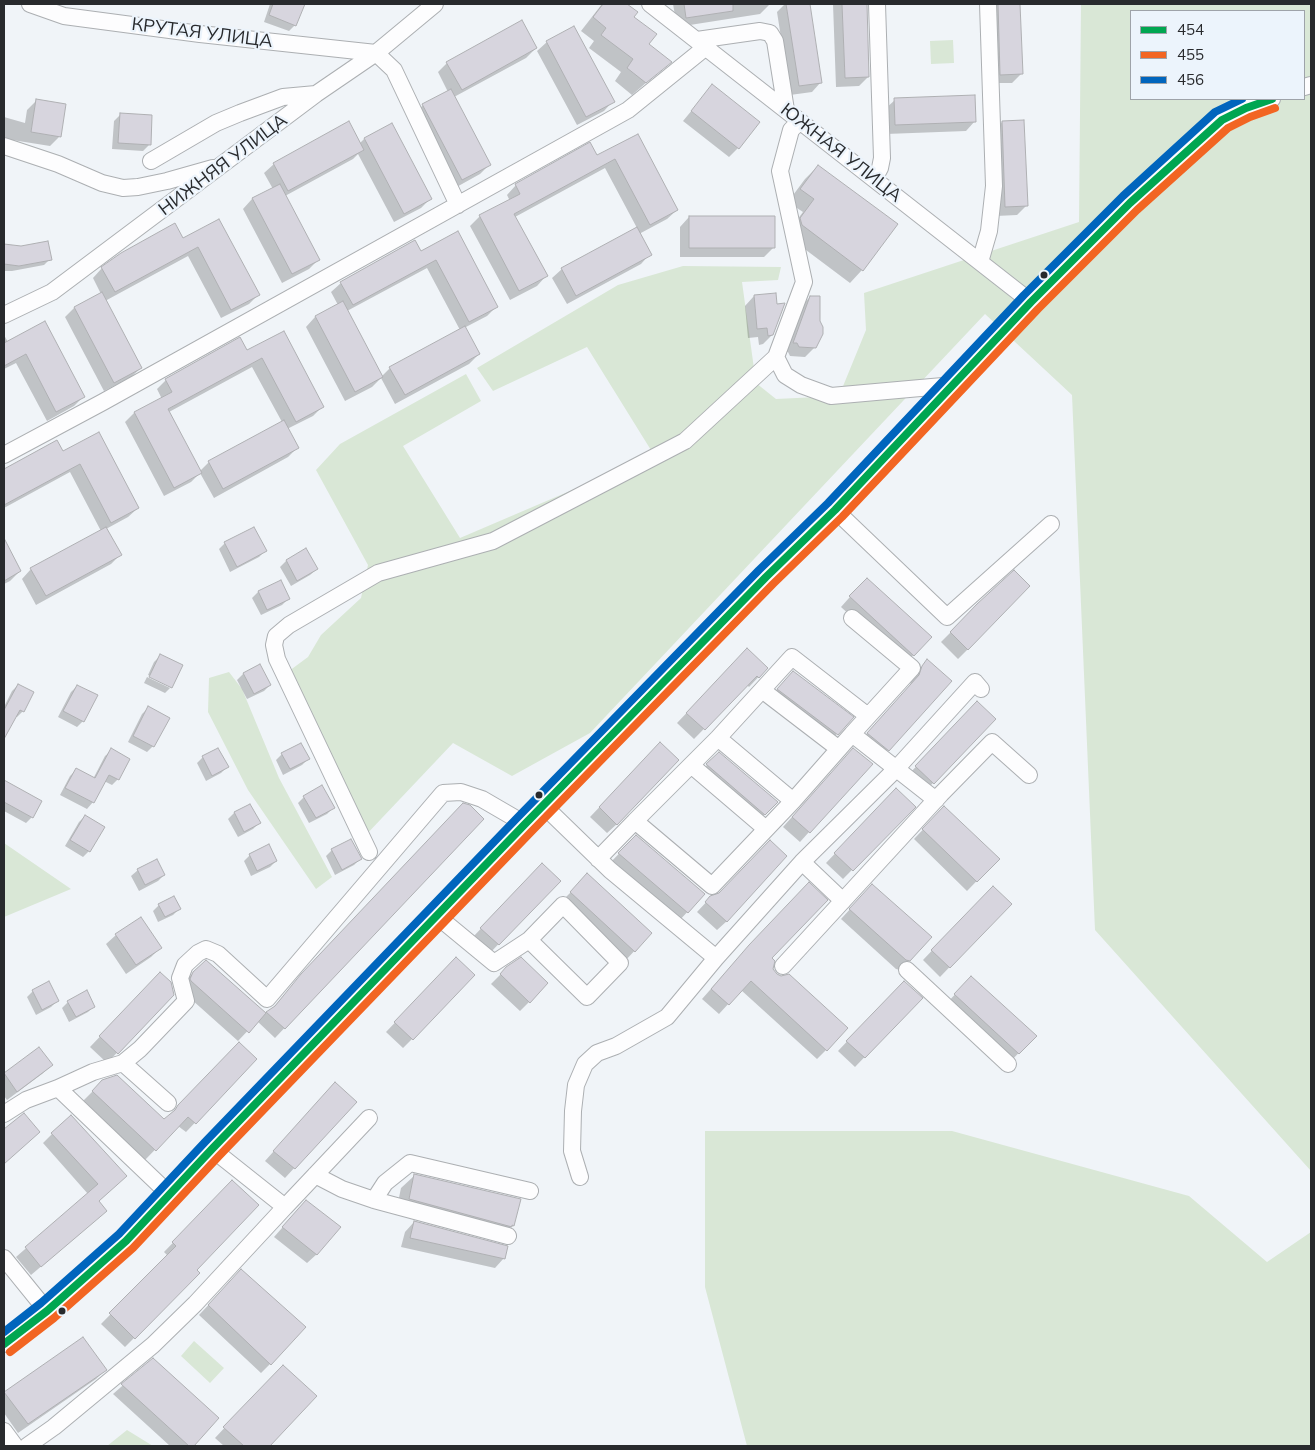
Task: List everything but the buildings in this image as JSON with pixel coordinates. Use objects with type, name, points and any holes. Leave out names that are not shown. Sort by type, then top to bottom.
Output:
[{"type":"street","name":"КРУТАЯ УЛИЦА","points":[[30,4],[64,16],[200,34],[376,53]]},
{"type":"street","name":"НИЖНЯЯ УЛИЦА","points":[[4,315],[52,292],[223,166],[316,94],[376,53],[436,4]]},
{"type":"street","name":"ЮЖНАЯ УЛИЦА","points":[[650,4],[1031,302]]},
{"type":"street","points":[[874,179],[880,168],[882,158],[877,4]]},
{"type":"street","points":[[980,262],[990,226],[994,186],[988,4]]},
{"type":"street","points":[[4,455],[103,402],[628,110],[701,44],[760,31],[770,33],[776,41],[786,110]]},
{"type":"street","points":[[376,53],[394,70],[458,205]]},
{"type":"street","points":[[151,161],[216,123],[240,113],[283,97],[316,94]]},
{"type":"street","points":[[4,1344],[47,1311],[126,1241],[525,824],[766,577],[835,510],[1031,302],[1130,203],[1184,152],[1222,120],[1246,108],[1269,100]]},
{"type":"street","points":[[368,852],[277,660],[274,645],[276,636],[289,625],[378,573],[493,541],[685,441],[776,357],[804,282],[780,171],[791,130],[800,121]]},
{"type":"street","points":[[4,146],[58,164],[102,183],[123,188],[167,181],[223,166]]},
{"type":"street","points":[[776,357],[785,375],[801,385],[831,396],[954,385]]},
{"type":"street","points":[[835,510],[947,616],[1051,524]]},
{"type":"street","points":[[635,821],[712,886],[793,800],[912,668],[852,618]]},
{"type":"street","points":[[598,859],[718,738],[792,657],[868,716]]},
{"type":"street","points":[[580,1177],[572,1151],[573,1111],[576,1084],[585,1064],[597,1053],[616,1046],[667,1017],[716,958],[802,862],[896,769],[975,682],[981,688]]},
{"type":"street","points":[[762,690],[839,749]]},
{"type":"street","points":[[852,734],[936,800]]},
{"type":"street","points":[[718,738],[793,800]]},
{"type":"street","points":[[783,966],[992,742],[1029,775]]},
{"type":"street","points":[[691,765],[766,828]]},
{"type":"street","points":[[4,1114],[26,1100],[92,1072],[123,1063],[186,1001],[180,978],[185,965],[198,953],[206,949],[218,954],[266,999],[443,792],[461,792],[482,799],[525,824]]},
{"type":"street","points":[[544,806],[598,859],[716,958]]},
{"type":"street","points":[[802,862],[843,901]]},
{"type":"street","points":[[437,916],[494,963],[529,940],[563,904],[620,963],[587,997],[529,940]]},
{"type":"street","points":[[907,970],[1008,1064]]},
{"type":"street","points":[[123,1063],[168,1103]]},
{"type":"street","points":[[58,1088],[169,1194]]},
{"type":"street","points":[[27,1446],[54,1427],[153,1345],[195,1304],[369,1118]]},
{"type":"street","points":[[212,1149],[285,1207]]},
{"type":"street","points":[[374,1200],[384,1183],[410,1163],[530,1191]]},
{"type":"street","points":[[315,1175],[342,1189],[374,1200],[508,1236]]},
{"type":"street","points":[[4,1258],[47,1311]]},
{"type":"street","points":[[4,1432],[14,1446]]},
{"type":"green space","points":[[1081,4],[1311,4],[1311,1171],[1095,930],[1072,395],[985,314],[590,733],[512,776],[453,743],[364,837],[285,674],[308,657],[321,635],[361,598],[368,565],[316,470],[340,444],[466,374],[481,401],[403,446],[460,538],[654,455],[587,347],[493,391],[477,368],[618,285],[683,266],[781,267],[778,280],[742,282],[756,383],[776,399],[839,396],[866,330],[864,293],[1079,222]]},
{"type":"green space","points":[[953,40],[954,63],[931,64],[930,41]]},
{"type":"green space","points":[[229,672],[242,689],[279,778],[332,877],[316,889],[248,790],[208,712],[209,678]]},
{"type":"green space","points":[[4,843],[71,889],[4,917]]},
{"type":"green space","points":[[705,1131],[952,1131],[1189,1196],[1267,1262],[1311,1232],[1311,1446],[747,1446],[705,1287]]},
{"type":"green space","points":[[194,1341],[224,1368],[210,1383],[181,1356]]},
{"type":"green space","points":[[127,1430],[153,1446],[107,1446]]},
{"type":"transit line","name":"456","points":[[4,1332],[41,1303],[119,1234],[518,817],[759,570],[828,503],[1024,295],[1123,196],[1215,112],[1240,100]]},
{"type":"transit line","name":"454","points":[[4,1344],[47,1311],[126,1241],[525,824],[766,577],[835,510],[1031,302],[1130,203],[1222,120],[1246,108],[1269,100]]},
{"type":"transit line","name":"455","points":[[10,1352],[54,1318],[133,1248],[532,831],[773,584],[842,517],[1038,309],[1137,210],[1228,128],[1250,117],[1275,108]]}]
